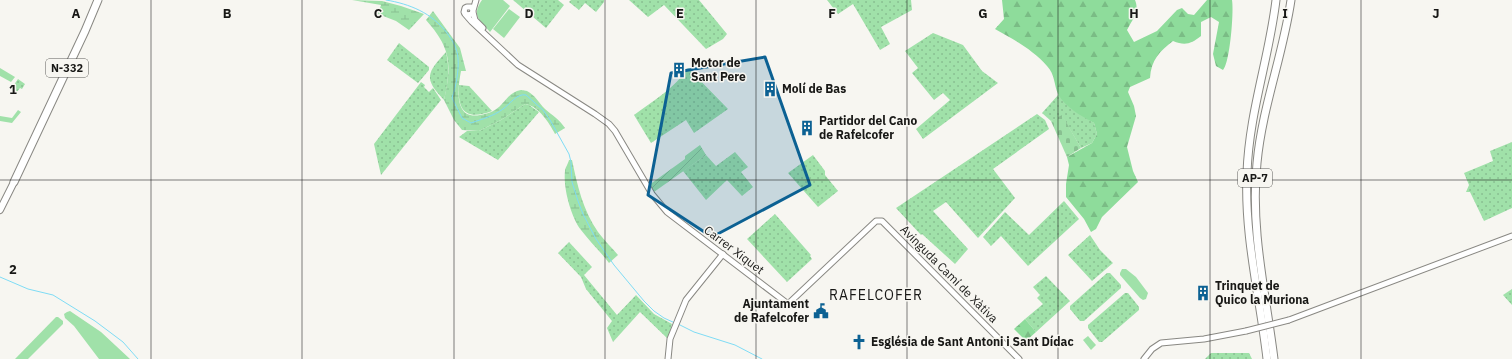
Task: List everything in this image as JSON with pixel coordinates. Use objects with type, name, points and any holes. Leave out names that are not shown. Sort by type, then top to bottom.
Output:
[{"type":"highway","name":"N-332","points":[[14,182],[98,0]]},
{"type":"highway","name":"AP-7","points":[[1267,359],[1263,323],[1249,236],[1247,173],[1253,116],[1274,21],[1276,0]]},
{"type":"highway","name":"AP-7","points":[[1274,359],[1256,226],[1255,178],[1263,122],[1278,64],[1291,0]]},
{"type":"main road","points":[[0,210],[14,182]]},
{"type":"street","points":[[475,0],[464,10],[465,14],[490,38]]},
{"type":"street","points":[[475,0],[473,11],[475,20],[490,38]]},
{"type":"street","points":[[467,7],[471,7],[473,11]]},
{"type":"street","points":[[465,14],[470,15],[473,11]]},
{"type":"street","name":"Carrer Xiquet","points":[[490,38],[518,65],[610,124],[652,194],[667,212],[788,304],[876,222],[881,221]]},
{"type":"street","name":"Avinguda Camí de Xàtiva","points":[[881,221],[1018,359]]},
{"type":"street","points":[[1144,359],[1152,349],[1161,343],[1212,338],[1289,320],[1512,236]]},
{"type":"street","points":[[668,359],[669,343],[674,327],[689,295],[723,254]]},
{"type":"highlighted area","points":[[765,57],[810,185],[712,237],[648,195],[671,73]]},
{"type":"green space","points":[[352,0],[382,1],[424,14],[409,30],[396,21],[378,14],[381,5]]},
{"type":"green space","points":[[482,0],[503,0],[510,6],[490,32],[480,21],[477,14],[477,10]]},
{"type":"green space","points":[[513,0],[558,0],[564,5],[546,28]]},
{"type":"green space","points":[[571,0],[604,0],[604,2],[596,12],[585,3],[579,10],[569,2]]},
{"type":"green space","points":[[629,0],[699,0],[727,34],[723,39],[706,49],[664,5],[648,17]]},
{"type":"green space","points":[[827,0],[911,0],[912,10],[881,27],[890,44],[880,50],[853,4],[838,14]]},
{"type":"green space","points":[[1002,0],[1135,0],[1137,8],[1136,12],[1127,30],[1134,42],[1157,31],[1177,10],[1182,8],[1188,14],[1194,15],[1207,0],[1232,0],[1232,25],[1228,58],[1223,70],[1216,66],[1213,54],[1219,22],[1211,17],[1201,22],[1201,36],[1194,41],[1184,44],[1173,41],[1157,56],[1152,66],[1150,78],[1130,87],[1128,92],[1134,106],[1136,116],[1127,147],[1133,171],[1138,182],[1102,217],[1096,229],[1091,232],[1084,219],[1066,197],[1066,184],[1069,165],[1067,157],[1092,143],[1097,134],[1094,123],[1074,111],[1061,99],[1057,91],[1052,72],[1036,55],[995,29],[1004,19]]},
{"type":"green space","points":[[509,9],[520,17],[504,38],[493,29]]},
{"type":"green space","points":[[433,11],[460,48],[466,71],[461,71],[459,101],[465,112],[471,115],[486,114],[498,108],[513,93],[522,90],[527,91],[532,95],[565,128],[555,134],[547,120],[539,111],[530,105],[525,104],[501,120],[479,131],[462,130],[454,120],[444,100],[448,76],[447,57],[445,48],[440,39],[426,20]]},
{"type":"green space","points":[[933,33],[963,45],[982,71],[998,83],[923,139],[916,129],[950,100],[943,93],[934,100],[912,73],[918,68],[905,51]]},
{"type":"green space","points":[[399,43],[429,67],[429,70],[418,83],[387,60]]},
{"type":"green space","points":[[446,52],[448,76],[444,100],[430,81],[430,76],[435,65]]},
{"type":"green space","points":[[0,68],[15,77],[11,82],[0,76]]},
{"type":"green space","points":[[688,68],[728,109],[694,133],[686,120],[651,143],[634,115],[677,82]]},
{"type":"green space","points":[[18,79],[25,84],[22,89],[20,88],[16,93],[11,89]]},
{"type":"green space","points":[[421,82],[425,85],[424,87],[429,92],[433,88],[441,100],[381,175],[374,144]]},
{"type":"green space","points":[[459,85],[469,86],[492,111],[476,115],[465,112],[460,101]]},
{"type":"green space","points":[[1059,94],[1071,108],[1094,123],[1097,134],[1092,143],[1081,148],[1062,116],[1051,121],[1042,113]]},
{"type":"green space","points":[[525,104],[539,112],[498,160],[459,137],[467,131],[479,131],[501,120]]},
{"type":"green space","points":[[18,110],[21,112],[12,123],[0,121],[0,116],[12,118]]},
{"type":"green space","points":[[1037,114],[1045,120],[1049,129],[993,169],[1015,198],[978,238],[946,202],[933,211],[968,249],[955,264],[922,234],[921,235],[896,208]]},
{"type":"green space","points":[[1062,115],[1081,148],[1067,157],[1051,121]]},
{"type":"green space","points":[[1512,142],[1512,208],[1484,221],[1470,192],[1466,192],[1469,185],[1464,173],[1493,161],[1490,151]]},
{"type":"green space","points":[[700,145],[706,155],[654,192],[649,185],[685,159],[685,156]]},
{"type":"green space","points":[[735,152],[748,167],[741,172],[753,187],[742,196],[727,180],[706,200],[683,171],[706,155],[716,166]]},
{"type":"green space","points":[[813,155],[825,171],[825,175],[838,191],[818,207],[788,173]]},
{"type":"green space","points":[[569,160],[572,160],[578,188],[588,215],[598,232],[618,255],[609,263],[581,230],[574,218],[565,186],[565,170]]},
{"type":"green space","points":[[1064,201],[1079,219],[1028,266],[1001,236],[991,246],[983,237],[1005,212],[1029,235]]},
{"type":"green space","points":[[775,214],[811,255],[810,256],[812,259],[787,282],[747,239]]},
{"type":"green space","points":[[1090,235],[1100,250],[1113,263],[1092,281],[1068,255]]},
{"type":"green space","points":[[569,242],[592,267],[584,275],[617,315],[636,295],[654,314],[672,324],[668,339],[640,312],[613,342],[607,328],[612,321],[586,289],[581,277],[558,253]]},
{"type":"green space","points":[[1122,269],[1126,269],[1136,277],[1148,293],[1146,299],[1143,300],[1140,298],[1120,275]]},
{"type":"green space","points":[[1107,273],[1110,273],[1121,285],[1121,288],[1084,321],[1080,321],[1070,309],[1070,306]]},
{"type":"green space","points":[[1046,276],[1070,301],[1036,332],[1025,319],[1043,304],[1037,298],[1040,295],[1033,287]]},
{"type":"green space","points":[[1512,289],[1512,305],[1503,295]]},
{"type":"green space","points":[[1125,293],[1128,293],[1139,307],[1139,310],[1102,342],[1099,342],[1088,328],[1088,325]]},
{"type":"green space","points":[[70,311],[101,332],[130,359],[99,359],[74,326],[65,318],[64,314]]},
{"type":"green space","points":[[56,317],[63,321],[63,324],[28,359],[15,359]]},
{"type":"green space","points":[[1025,319],[1036,332],[1026,341],[1014,329]]},
{"type":"green space","points":[[1088,336],[1096,345],[1091,350],[1083,340]]},
{"type":"green space","points":[[1211,353],[1249,353],[1252,359],[1205,359]]},
{"type":"waterway","points":[[386,0],[404,4],[420,10],[435,20],[451,39],[457,51],[458,58],[457,78],[452,98],[462,118],[471,123],[488,117],[506,107],[517,97],[523,95],[526,95],[543,110],[569,154],[572,182],[578,201],[596,239],[614,265],[644,301],[654,311],[675,323]]},
{"type":"waterway","points":[[0,277],[28,289],[53,295],[95,321],[123,342],[138,359]]},
{"type":"waterway","points":[[678,324],[694,332],[735,345],[762,359]]},
{"type":"place","name":"Motor de Sant Pere","points":[[679,70]]},
{"type":"place","name":"Molí de Bas","points":[[770,89]]},
{"type":"place","name":"Partidor del Cano de Rafelcofer","points":[[807,128]]},
{"type":"place","name":"Trinquet de Quico la Muriona","points":[[1203,293]]},
{"type":"place","name":"Ajuntament de Rafelcofer","points":[[821,311]]},
{"type":"place","name":"Església de Sant Antoni i Sant Dídac","points":[[859,342]]},
{"type":"district","name":"RAFELCOFER","points":[[876,295]]}]
